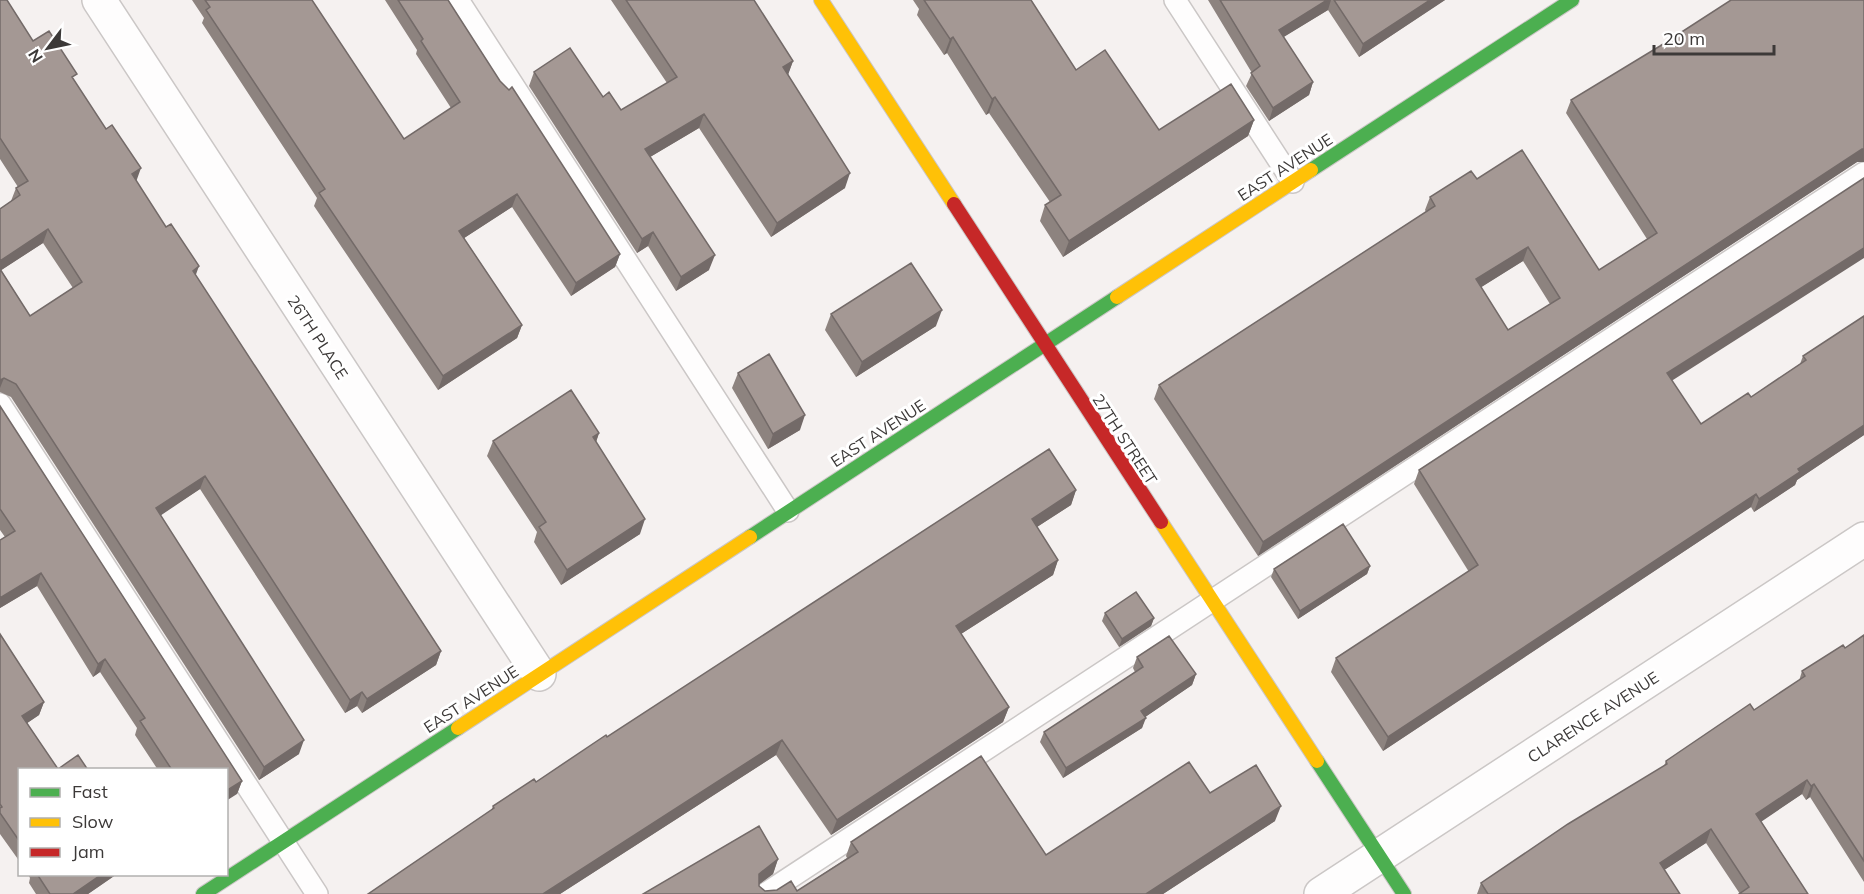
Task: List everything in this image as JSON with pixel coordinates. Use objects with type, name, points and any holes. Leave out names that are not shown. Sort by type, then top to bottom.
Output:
[{"type":"street","name":"26TH PLACE","points":[[99,0],[539,674]]},
{"type":"street","name":"27TH STREET","points":[[821,0],[1404,894]]},
{"type":"street","name":"EAST AVENUE","points":[[203,894],[1293,182],[1555,5]]},
{"type":"street","name":"CLARENCE AVENUE","points":[[1321,894],[1864,539]]},
{"type":"lane","points":[[458,0],[788,511]]},
{"type":"lane","points":[[1175,0],[1293,182]]},
{"type":"lane","points":[[765,894],[1864,173]]},
{"type":"lane","points":[[0,404],[317,894]]},
{"type":"building","points":[[0,0],[7,0],[33,41],[49,31],[77,74],[72,77],[106,129],[112,125],[141,168],[132,174],[166,227],[171,224],[199,266],[193,271],[441,651],[367,699],[362,692],[350,700],[205,476],[156,508],[304,740],[264,767],[16,384],[4,378],[0,380],[0,269],[30,316],[82,282],[48,229],[0,261],[0,209],[20,195],[16,188],[28,181],[0,138]]},
{"type":"building","points":[[205,0],[312,0],[404,139],[460,102],[398,0],[448,0],[500,81],[509,90],[512,87],[620,254],[576,283],[517,194],[459,231],[522,325],[443,376],[319,193],[325,189],[206,10],[210,7]]},
{"type":"building","points":[[626,0],[754,0],[793,61],[783,67],[850,173],[777,223],[704,114],[645,149],[715,255],[681,277],[653,232],[642,239],[534,72],[570,48],[603,97],[609,92],[621,110],[677,77]]},
{"type":"building","points":[[924,0],[1031,0],[1076,70],[1105,50],[1159,130],[1231,84],[1254,120],[1069,241],[1045,205],[1061,195],[995,97],[992,99],[953,37],[950,39]]},
{"type":"building","points":[[1220,0],[1327,0],[1279,30],[1313,82],[1273,108],[1251,73],[1260,66]]},
{"type":"building","points":[[1334,0],[1430,0],[1363,44]]},
{"type":"building","points":[[1731,0],[1864,0],[1864,149],[1263,542],[1159,385],[1435,206],[1430,197],[1471,171],[1477,179],[1522,150],[1599,270],[1657,233],[1571,100]],"holes":[[[1528,247],[1560,298],[1508,330],[1476,279]]]},
{"type":"building","points":[[1864,178],[1864,248],[1667,373],[1701,424],[1748,393],[1751,397],[1806,360],[1803,356],[1864,316],[1864,425],[1798,469],[1800,472],[1759,499],[1756,494],[1388,737],[1336,658],[1478,565],[1419,470]]},
{"type":"building","points":[[911,263],[942,310],[862,362],[831,314]]},
{"type":"building","points":[[769,354],[805,415],[773,434],[738,373]]},
{"type":"building","points":[[571,390],[599,433],[593,437],[645,519],[567,570],[539,527],[546,522],[493,441]]},
{"type":"building","points":[[0,406],[242,781],[228,790],[228,768],[171,768],[140,721],[145,718],[105,659],[98,664],[41,573],[0,598],[0,540],[15,531],[0,509]]},
{"type":"building","points":[[1049,449],[1076,490],[1032,519],[1058,560],[956,626],[1009,707],[837,820],[782,740],[543,894],[368,894],[534,779],[536,782],[606,735],[607,737]]},
{"type":"building","points":[[1343,524],[1370,566],[1300,611],[1274,569]]},
{"type":"building","points":[[1136,592],[1154,618],[1122,639],[1105,613]]},
{"type":"building","points":[[0,634],[44,702],[22,716],[57,768],[18,768],[18,839],[0,813],[2,807],[0,804]]},
{"type":"building","points":[[1864,635],[1864,861],[1814,784],[1811,786],[1807,780],[1756,814],[1808,894],[1739,894],[1749,887],[1711,829],[1660,863],[1680,894],[1488,894],[1481,883],[1568,824],[1667,764],[1666,761],[1750,704],[1754,710],[1805,676],[1802,671],[1843,645],[1845,648]]},
{"type":"building","points":[[1169,636],[1196,674],[1141,711],[1146,718],[1066,768],[1044,732],[1143,667],[1137,657]]},
{"type":"building","points":[[78,755],[87,768],[59,768]]},
{"type":"building","points":[[981,756],[1046,855],[1189,762],[1210,793],[1256,765],[1281,806],[1146,894],[643,894],[759,826],[778,859],[759,874],[759,886],[765,891],[777,890],[791,881],[797,891],[858,852],[851,842]]},
{"type":"building","points":[[38,876],[99,876],[73,894],[50,894]]},
{"type":"traffic: fast","points":[[1311,170],[1572,0]]},
{"type":"traffic: fast","points":[[750,537],[1117,297]]},
{"type":"traffic: fast","points":[[203,894],[458,728]]},
{"type":"traffic: fast","points":[[1317,761],[1404,894]]},
{"type":"traffic: slow","points":[[821,0],[954,204]]},
{"type":"traffic: slow","points":[[1117,297],[1311,170]]},
{"type":"traffic: slow","points":[[1161,522],[1317,761]]},
{"type":"traffic: slow","points":[[458,728],[750,537]]},
{"type":"traffic: jam","points":[[954,204],[1161,522]]}]
